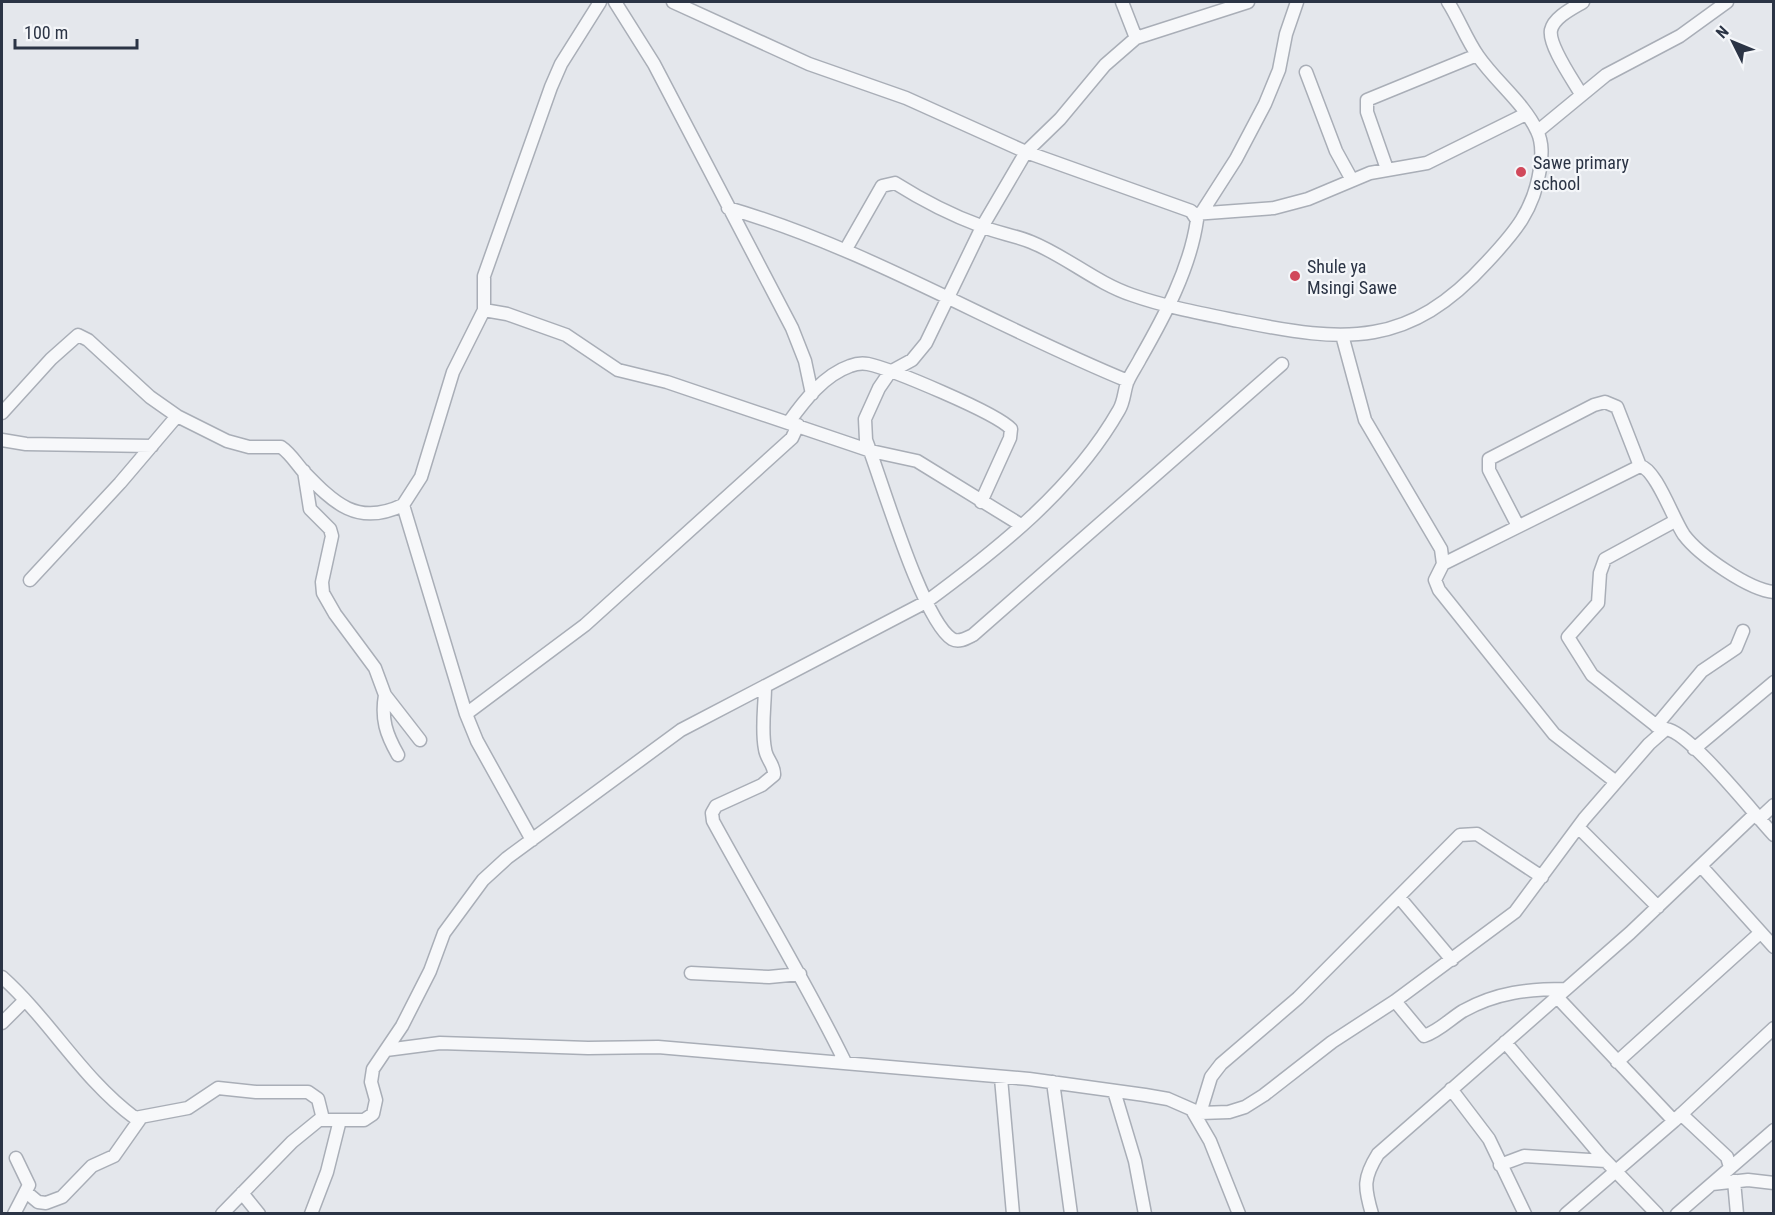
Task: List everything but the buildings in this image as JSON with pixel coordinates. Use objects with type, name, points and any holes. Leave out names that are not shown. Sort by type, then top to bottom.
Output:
[{"type":"street","points":[[2,412],[78,335],[88,340],[150,397],[177,416],[227,441],[249,447],[280,447],[346,508],[359,514],[373,514],[403,505],[421,477],[453,372],[484,310],[484,276],[551,87],[561,64],[600,2]]},
{"type":"street","points":[[615,2],[654,64],[792,328],[805,362],[812,394]]},
{"type":"street","points":[[673,2],[689,5],[809,64],[946,114],[1026,152],[1198,213],[1274,208],[1308,199],[1352,180],[1387,169],[1426,163],[1526,114]]},
{"type":"street","points":[[1122,2],[1136,38]]},
{"type":"street","points":[[1248,2],[1136,38],[1105,65],[1060,119],[1026,152],[982,227],[919,353],[912,360],[890,372],[876,393],[865,419],[866,440],[926,602],[951,638],[959,641],[973,635],[1282,364]]},
{"type":"street","points":[[222,1214],[292,1142],[314,1123],[323,1119],[364,1120],[373,1114],[376,1100],[371,1076],[430,971],[444,933],[483,880],[507,858],[681,730],[926,602],[1021,525],[1075,471],[1104,434],[1121,407],[1128,381],[1168,304],[1194,239],[1198,213],[1236,159],[1265,104],[1279,70],[1286,34],[1297,2]]},
{"type":"street","points":[[846,249],[882,186],[895,183],[921,199],[982,227],[1030,242],[1132,295],[1285,330],[1342,335],[1362,334],[1406,324],[1436,309],[1467,284],[1508,239],[1530,209],[1537,190],[1541,163],[1542,146],[1538,131],[1477,55],[1448,2]]},
{"type":"street","points":[[1581,94],[1553,44],[1551,30],[1557,20],[1583,2]]},
{"type":"street","points":[[1538,131],[1581,94],[1622,66],[1680,36],[1727,2]]},
{"type":"street","points":[[1387,169],[1367,112],[1367,100],[1477,55]]},
{"type":"street","points":[[1306,72],[1336,151],[1352,180]]},
{"type":"street","points":[[728,208],[786,225],[846,249],[885,270],[948,296],[1088,365],[1128,381]]},
{"type":"street","points":[[484,310],[507,314],[566,334],[618,370],[667,382],[871,451],[917,461],[1021,525]]},
{"type":"street","points":[[1342,335],[1365,420],[1441,549],[1443,564],[1435,580],[1443,596],[1554,734],[1616,782]]},
{"type":"street","points":[[466,714],[594,618],[792,438],[793,424],[812,394],[825,381],[850,366],[865,364],[890,372],[975,408],[1011,429],[1007,445],[981,502]]},
{"type":"street","points":[[1518,526],[1488,470],[1489,459],[1594,405],[1605,402],[1617,407],[1640,466],[1651,472],[1675,521],[1689,540],[1753,587],[1773,592]]},
{"type":"street","points":[[30,580],[177,416]]},
{"type":"street","points":[[2,440],[26,444],[152,446]]},
{"type":"street","points":[[1443,564],[1640,466]]},
{"type":"street","points":[[304,471],[310,509],[330,529],[332,536],[322,582],[323,593],[335,614],[375,669],[385,694],[420,740]]},
{"type":"street","points":[[403,505],[466,714],[477,741],[532,840]]},
{"type":"street","points":[[1675,521],[1605,559],[1600,573],[1598,603],[1568,637],[1589,672],[1617,697],[1660,728],[1671,730],[1694,749],[1739,793],[1773,835]]},
{"type":"street","points":[[386,1050],[440,1043],[579,1048],[658,1047],[1053,1082],[1168,1099],[1196,1111],[1212,1114],[1245,1107],[1332,1042],[1452,960],[1515,912],[1578,827],[1660,728],[1702,671],[1736,648],[1743,631]]},
{"type":"street","points":[[1694,749],[1773,682]]},
{"type":"street","points":[[765,686],[764,741],[766,755],[774,768],[774,775],[762,785],[716,806],[712,813],[713,821],[765,917],[800,974],[845,1062]]},
{"type":"street","points":[[385,694],[382,713],[385,728],[398,755]]},
{"type":"street","points":[[1372,1214],[1365,1185],[1366,1173],[1403,1130],[1562,993],[1757,816],[1773,805]]},
{"type":"street","points":[[1578,827],[1658,907]]},
{"type":"street","points":[[1239,1214],[1196,1111],[1211,1077],[1221,1064],[1298,998],[1460,835],[1467,833],[1488,840],[1542,877]]},
{"type":"street","points":[[1701,866],[1773,947]]},
{"type":"street","points":[[1399,897],[1452,960]]},
{"type":"street","points":[[1617,1062],[1760,933]]},
{"type":"street","points":[[691,973],[769,977],[800,974]]},
{"type":"street","points":[[2,977],[26,1000],[112,1101],[140,1119]]},
{"type":"street","points":[[1395,1001],[1424,1036],[1464,1011],[1495,996],[1517,990],[1562,993],[1617,1062],[1678,1118],[1727,1157],[1730,1167]]},
{"type":"street","points":[[2,1023],[26,1000]]},
{"type":"street","points":[[1566,1214],[1678,1118],[1773,1028]]},
{"type":"street","points":[[1505,1042],[1606,1161],[1657,1214]]},
{"type":"street","points":[[1001,1077],[1013,1214]]},
{"type":"street","points":[[1053,1082],[1071,1214]]},
{"type":"street","points":[[26,1192],[38,1202],[45,1203],[62,1197],[92,1166],[114,1156],[140,1119],[188,1108],[218,1088],[256,1092],[308,1092],[318,1099],[323,1119]]},
{"type":"street","points":[[1451,1089],[1484,1130],[1524,1214]]},
{"type":"street","points":[[1114,1091],[1135,1161],[1145,1214]]},
{"type":"street","points":[[311,1214],[327,1172],[340,1120]]},
{"type":"street","points":[[1677,1214],[1773,1130]]},
{"type":"street","points":[[1500,1165],[1524,1156],[1606,1161]]},
{"type":"street","points":[[14,1214],[26,1192],[28,1180],[16,1158]]},
{"type":"street","points":[[1712,1184],[1734,1181],[1773,1183]]},
{"type":"street","points":[[1734,1181],[1737,1214]]},
{"type":"street","points":[[242,1193],[259,1214]]},
{"type":"place","name":"Sawe primary school","points":[[1521,172]]},
{"type":"place","name":"Shule ya Msingi Sawe","points":[[1295,276]]}]
